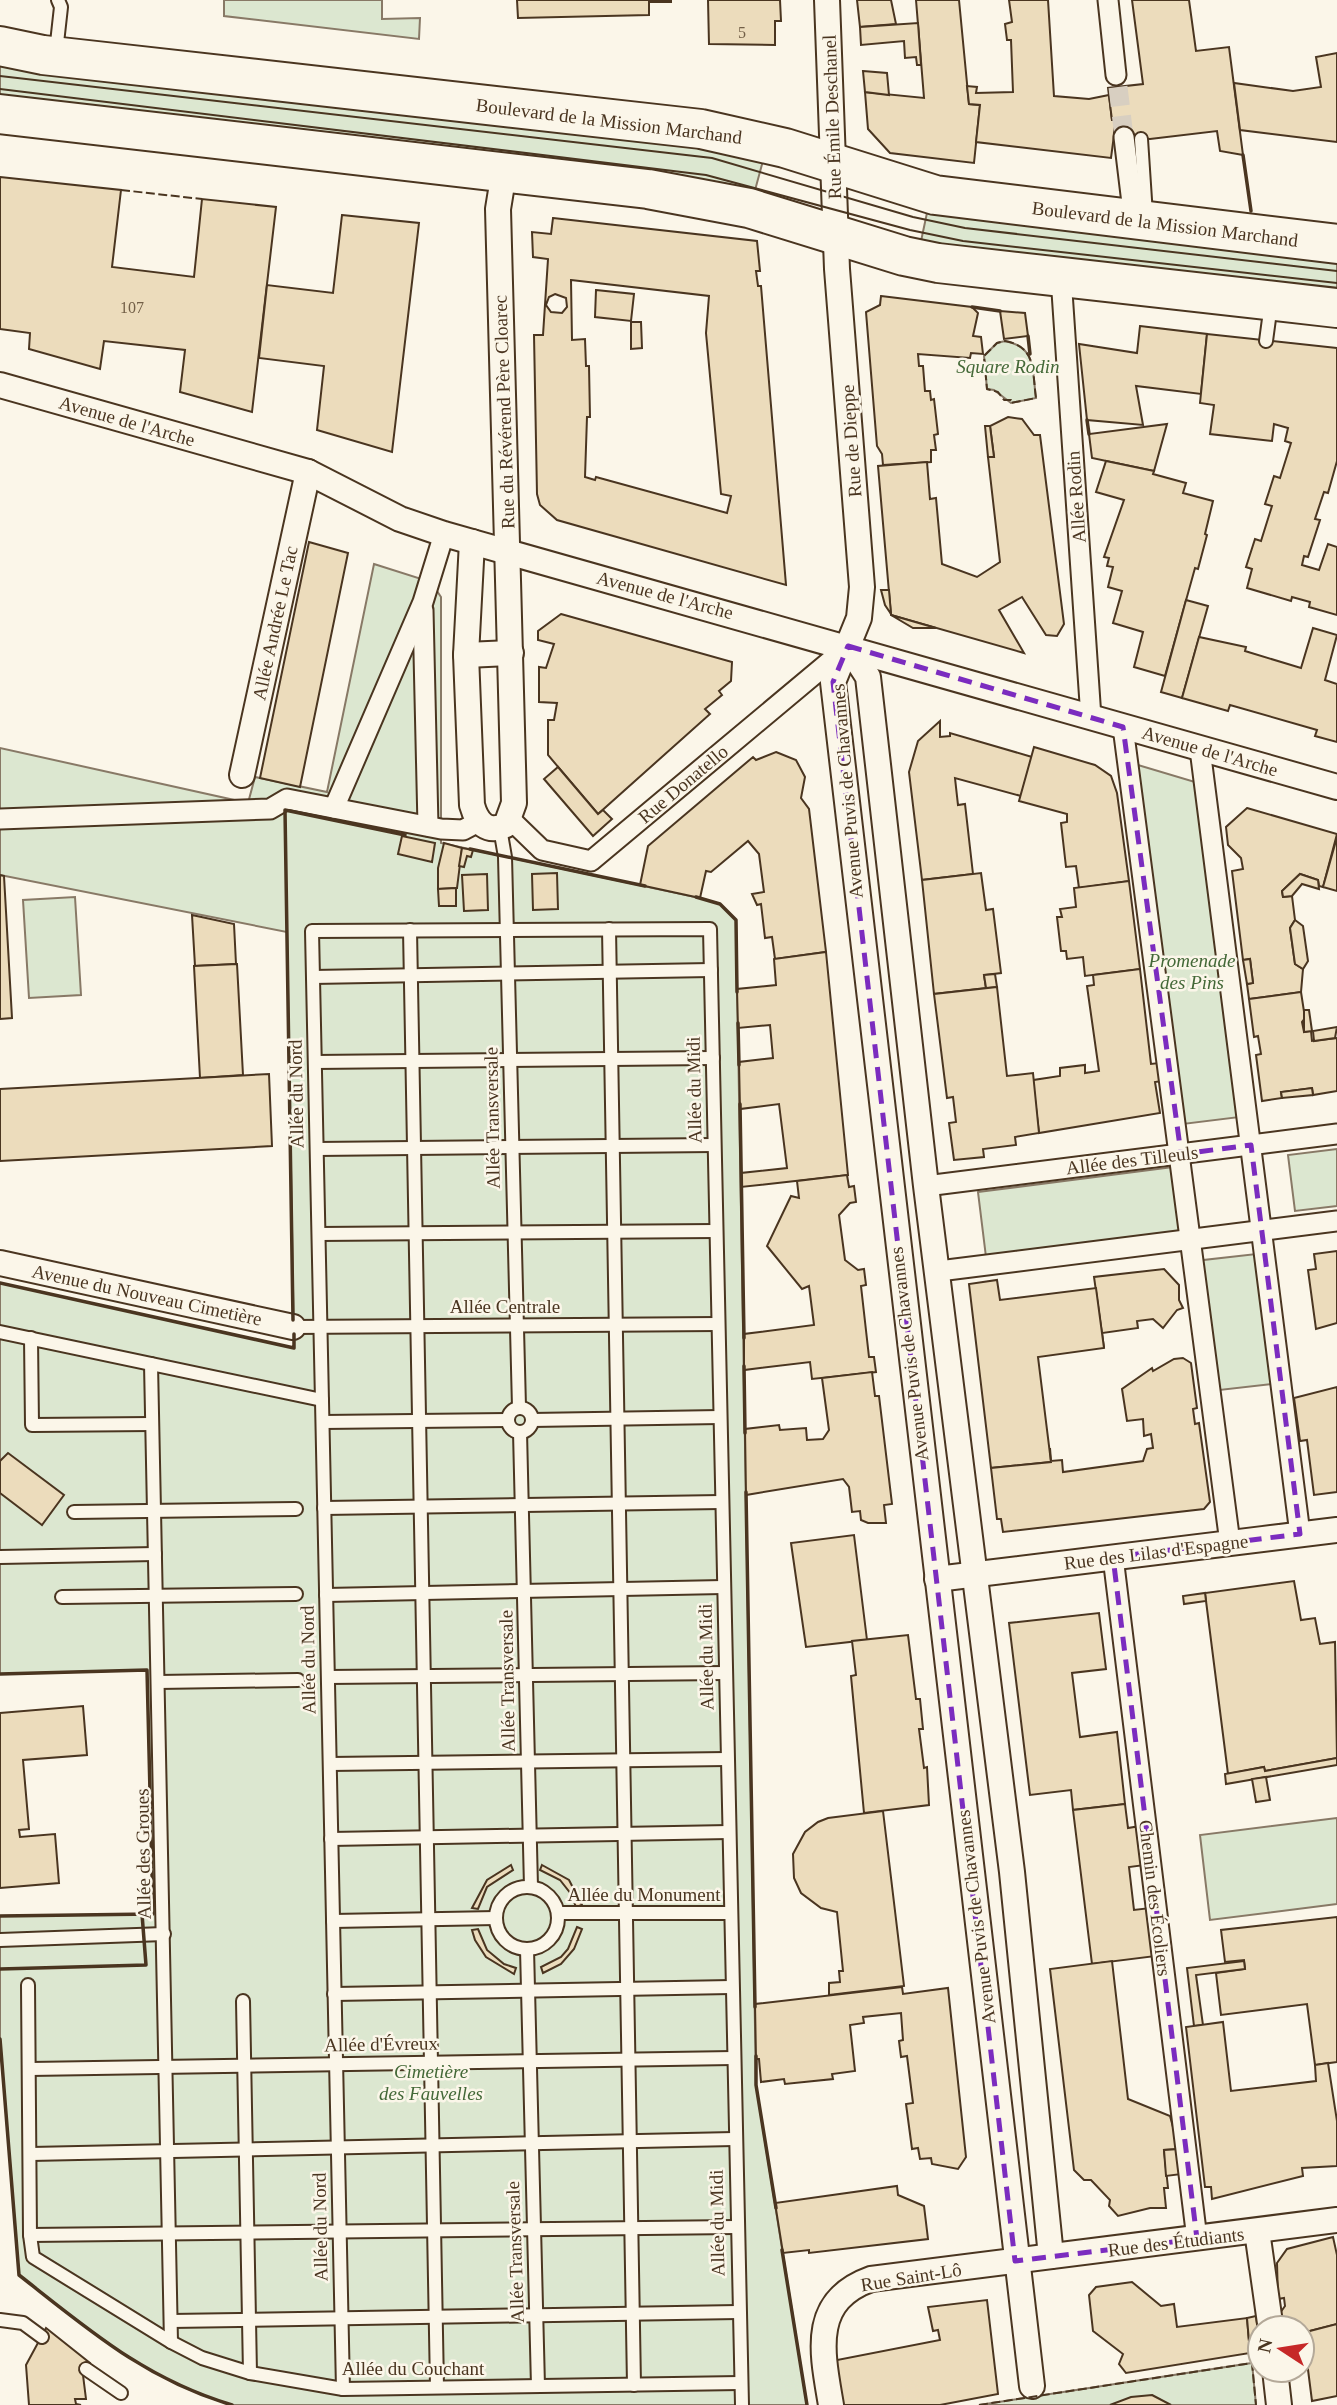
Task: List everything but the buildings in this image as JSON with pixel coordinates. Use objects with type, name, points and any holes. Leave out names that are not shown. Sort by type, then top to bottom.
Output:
[{"type":"main road","name":"Boulevard de la Mission Marchand","points":[[0,46],[55,56],[701,129],[785,148],[935,195],[1140,213],[1337,244]]},
{"type":"main road","points":[[0,114],[703,197],[904,256],[938,263],[1337,308]]},
{"type":"street","name":"Rue Émile Deschanel","points":[[827,0],[832,67],[836,235]]},
{"type":"street","points":[[1108,0],[1116,75]]},
{"type":"street","points":[[1133,138],[1140,213]]},
{"type":"street","name":"Rue du Révérend Père Cloarec","points":[[472,542],[466,654],[472,804],[496,823],[514,803],[498,209],[504,172]]},
{"type":"street","name":"Rue de Dieppe","points":[[836,235],[862,587],[859,618],[848,646]]},
{"type":"street","name":"Allée Rodin","points":[[1061,277],[1091,718]]},
{"type":"street","name":"Avenue de l'Arche","points":[[0,385],[307,472],[400,519],[444,534],[848,646],[1337,787]]},
{"type":"street","name":"Allée Andrée Le Tac","points":[[242,775],[307,472]]},
{"type":"street","points":[[334,808],[422,602],[444,534]]},
{"type":"street","points":[[422,602],[428,827]]},
{"type":"street","name":"Rue Donatello","points":[[496,823],[542,850],[592,861],[848,646]]},
{"type":"street","name":"Avenue Puvis de Chavannes","points":[[848,646],[868,677],[926,1186],[939,1271],[1012,1872],[1051,2256]]},
{"type":"street","name":"Avenue Puvis de Chavannes","points":[[848,646],[833,682],[1015,2261],[1032,2386]]},
{"type":"street","points":[[466,654],[511,653]]},
{"type":"street","points":[[1123,727],[1230,1543]]},
{"type":"street","points":[[1200,748],[1300,1534]]},
{"type":"street","points":[[0,819],[270,809],[286,799],[428,827],[463,830],[496,823]]},
{"type":"street","name":"Allée des Tilleuls","points":[[926,1186],[1337,1135]]},
{"type":"street","points":[[939,1271],[1337,1221]]},
{"type":"street","name":"Avenue du Nouveau Cimetière","points":[[0,1263],[293,1327]]},
{"type":"street","name":"Rue des Lilas d'Espagne","points":[[937,1579],[1337,1530]]},
{"type":"street","name":"Chemin des Écoliers","points":[[1113,1557],[1197,2239]]},
{"type":"street","name":"Rue des Étudiants","points":[[1015,2261],[1337,2220]]},
{"type":"street","points":[[1257,2231],[1269,2314]]},
{"type":"street","name":"Rue Saint-Lô","points":[[831,2405],[823,2358],[824,2328],[834,2302],[851,2286],[871,2279],[1015,2261]]},
{"type":"street","points":[[1277,2384],[1279,2405]]},
{"type":"lane","points":[[55,56],[61,7],[58,0]]},
{"type":"lane","points":[[1266,341],[1272,300]]},
{"type":"lane","name":"Allée Transversale","points":[[496,823],[505,857],[519,1407]]},
{"type":"lane","points":[[437,2387],[410,930],[609,929],[634,2385]]},
{"type":"lane","name":"Allée du Midi","points":[[609,929],[710,929],[734,2139],[742,2405]]},
{"type":"lane","name":"Allée du Nord","points":[[343,2389],[312,931],[410,930]]},
{"type":"lane","points":[[313,977],[710,970]]},
{"type":"lane","points":[[315,1062],[713,1058]]},
{"type":"lane","points":[[317,1149],[714,1145]]},
{"type":"lane","points":[[319,1234],[716,1231]]},
{"type":"lane","name":"Allée Centrale","points":[[293,1327],[718,1324]]},
{"type":"lane","points":[[0,1332],[322,1400]]},
{"type":"lane","points":[[31,1338],[32,1425],[152,1424]]},
{"type":"lane","name":"Allée des Groues","points":[[151,1364],[171,2343]]},
{"type":"lane","points":[[507,1420],[512,1410],[519,1407],[530,1412],[533,1420]]},
{"type":"lane","points":[[533,1420],[720,1417]]},
{"type":"lane","points":[[507,1420],[513,1430],[520,1432],[527,1430],[533,1420]]},
{"type":"lane","points":[[323,1422],[507,1420]]},
{"type":"lane","name":"Allée Transversale","points":[[520,1432],[531,1887]]},
{"type":"lane","points":[[324,1508],[722,1502]]},
{"type":"lane","points":[[74,1512],[296,1509]]},
{"type":"lane","points":[[0,1557],[155,1554]]},
{"type":"lane","points":[[326,1595],[723,1587]]},
{"type":"lane","points":[[62,1597],[296,1594]]},
{"type":"lane","points":[[328,1677],[725,1672]]},
{"type":"lane","points":[[158,1682],[298,1680]]},
{"type":"lane","points":[[330,1764],[727,1759]]},
{"type":"lane","points":[[331,1839],[729,1832]]},
{"type":"lane","points":[[523,1887],[531,1887],[549,1896],[558,1913],[557,1924],[546,1942],[527,1949],[505,1939],[496,1918],[501,1901],[523,1887]]},
{"type":"lane","name":"Allée du Monument","points":[[558,1913],[730,1913]]},
{"type":"lane","points":[[333,1921],[496,1918]]},
{"type":"lane","points":[[0,1940],[164,1934]]},
{"type":"lane","name":"Allée Transversale","points":[[527,1949],[538,2386]]},
{"type":"lane","points":[[28,1984],[32,2154],[30,2235],[736,2227]]},
{"type":"lane","points":[[334,1994],[731,1987]]},
{"type":"lane","points":[[243,2001],[250,2373]]},
{"type":"lane","name":"Allée d'Évreux","points":[[30,2069],[733,2058]]},
{"type":"lane","points":[[32,2154],[734,2139]]},
{"type":"lane","name":"Allée du Couchant","points":[[30,2235],[33,2257],[171,2343],[202,2358],[250,2373],[343,2389],[740,2383]]},
{"type":"lane","points":[[171,2321],[738,2312]]},
{"type":"lane","points":[[0,2320],[23,2323],[42,2337]]},
{"type":"lane","points":[[86,2369],[121,2393]]},
{"type":"highlighted area","points":[[848,646],[1123,727],[1181,1154],[1251,1145],[1300,1534],[1113,1557],[1197,2239],[1015,2261],[833,682]]},
{"type":"green space","points":[[224,0],[382,0],[382,19],[420,18],[419,39],[224,16]]},
{"type":"green space","points":[[0,61],[685,138],[764,157],[754,194],[0,102]]},
{"type":"green space","points":[[928,208],[1337,256],[1337,295],[920,246]]},
{"type":"green space","name":"Square Rodin","points":[[1005,341],[1015,344],[1028,355],[1033,370],[1036,398],[1011,403],[994,390],[987,389],[984,356],[997,343]]},
{"type":"green space","name":"Cimetière des Fauvelles","points":[[374,564],[431,582],[441,597],[441,843],[700,898],[720,904],[736,920],[756,2085],[807,2405],[232,2405],[201,2394],[145,2367],[94,2333],[19,2275],[0,2039],[0,1916],[153,1914],[147,1670],[0,1674],[0,1283],[294,1348],[287,932],[0,875],[0,748],[248,803],[255,777],[327,792]]},
{"type":"green space","name":"Promenade des Pins","points":[[1128,762],[1205,785],[1248,1116],[1175,1125]]},
{"type":"green space","points":[[75,897],[81,995],[29,998],[23,900]]},
{"type":"green space","points":[[1337,1149],[1337,1206],[1295,1211],[1288,1155]]},
{"type":"green space","points":[[1173,1167],[1181,1232],[986,1257],[978,1192]]},
{"type":"green space","points":[[1265,1253],[1281,1383],[1211,1391],[1195,1261]]},
{"type":"green space","points":[[1337,1818],[1337,1904],[1210,1920],[1200,1835]]},
{"type":"green space","points":[[1246,2364],[1246,2384],[1254,2384],[1256,2405],[979,2405]]},
{"type":"tunnel","points":[[1118,87],[1124,137]]},
{"type":"tram line","points":[[0,76],[712,158],[913,217],[965,228],[1337,271]]},
{"type":"tram line","points":[[0,89],[706,175],[910,230],[963,241],[1337,283]]},
{"type":"fence","points":[[121,190],[202,199]]},
{"type":"fence","points":[[1005,341],[1015,344],[1028,355],[1033,370],[1036,398],[1011,403],[1011,400],[1004,400],[998,392],[987,389],[984,356],[997,343],[1005,341]]},
{"type":"fence","points":[[979,2405],[1252,2363],[1256,2405]]},
{"type":"wall","points":[[1243,155],[1251,211]]},
{"type":"wall","points":[[972,307],[1000,311]]},
{"type":"wall","points":[[1028,336],[1030,354]]},
{"type":"wall","points":[[1087,420],[1089,434]]},
{"type":"wall","points":[[293,1320],[285,810],[405,835]]},
{"type":"wall","points":[[470,849],[645,886]]},
{"type":"wall","points":[[696,897],[720,904],[736,920],[737,992]]},
{"type":"wall","points":[[738,1023],[739,1065]]},
{"type":"wall","points":[[740,1104],[744,1338]]},
{"type":"wall","points":[[0,1283],[294,1348],[294,1334]]},
{"type":"wall","points":[[744,1366],[745,1433]]},
{"type":"wall","points":[[746,1492],[755,2007]]},
{"type":"wall","points":[[0,1674],[147,1670],[153,1914],[0,1916]]},
{"type":"wall","points":[[0,1969],[146,1965],[142,1914]]},
{"type":"wall","points":[[0,2039],[19,2275],[94,2333],[145,2367],[201,2394],[232,2405]]},
{"type":"wall","points":[[756,2056],[756,2085],[776,2208]]},
{"type":"wall","points":[[782,2250],[807,2405]]}]
